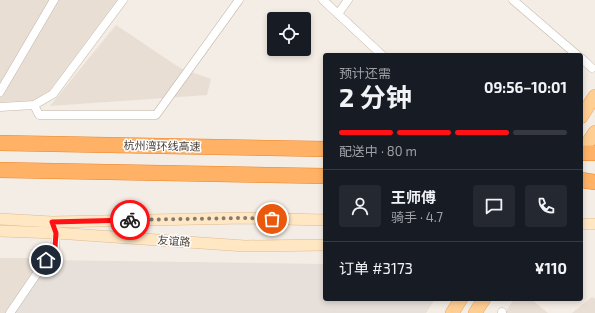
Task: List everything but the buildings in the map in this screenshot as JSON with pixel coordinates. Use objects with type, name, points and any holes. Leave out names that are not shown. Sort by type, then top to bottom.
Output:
[{"type":"highway","name":"杭州湾环线高速","points":[[0,143],[323,149]]},
{"type":"highway","points":[[583,153],[595,154]]},
{"type":"highway","points":[[0,170],[323,176]]},
{"type":"highway","points":[[583,180],[595,181]]},
{"type":"main road","points":[[583,114],[595,96]]},
{"type":"main road","points":[[583,150],[595,132]]},
{"type":"main road","name":"友谊路","points":[[0,219],[52,222],[245,218],[323,220]]},
{"type":"main road","points":[[583,224],[595,224]]},
{"type":"main road","name":"友谊路","points":[[0,231],[56,233],[245,246],[323,245]]},
{"type":"main road","points":[[452,313],[460,301]]},
{"type":"main road","points":[[475,313],[483,301]]},
{"type":"street","points":[[0,92],[54,0]]},
{"type":"street","points":[[0,107],[34,105],[53,94],[123,0]]},
{"type":"street","points":[[34,105],[39,115],[156,115],[239,0]]},
{"type":"street","points":[[323,0],[380,53]]},
{"type":"street","points":[[338,14],[348,0]]},
{"type":"street","points":[[513,0],[575,53]]},
{"type":"street","points":[[583,60],[592,68]]},
{"type":"street","points":[[10,313],[55,247],[56,233],[52,222]]},
{"type":"shaded area","points":[[0,0],[117,0],[50,90],[32,101],[0,102]]},
{"type":"shaded area","points":[[116,25],[180,68],[211,79],[207,95],[50,106]]},
{"type":"shaded area","points":[[0,258],[41,258],[6,313],[0,313]]},
{"type":"shaded area","points":[[46,260],[323,264],[323,301],[434,301],[426,313],[14,313]]},
{"type":"shaded area","points":[[592,297],[595,299],[595,313],[572,313]]},
{"type":"shaded area","points":[[513,301],[533,301],[548,313],[505,313]]},
{"type":"way so far","points":[[130,220],[272,219]]},
{"type":"route","points":[[46,260],[55,247],[56,233],[52,222],[130,220]]}]
